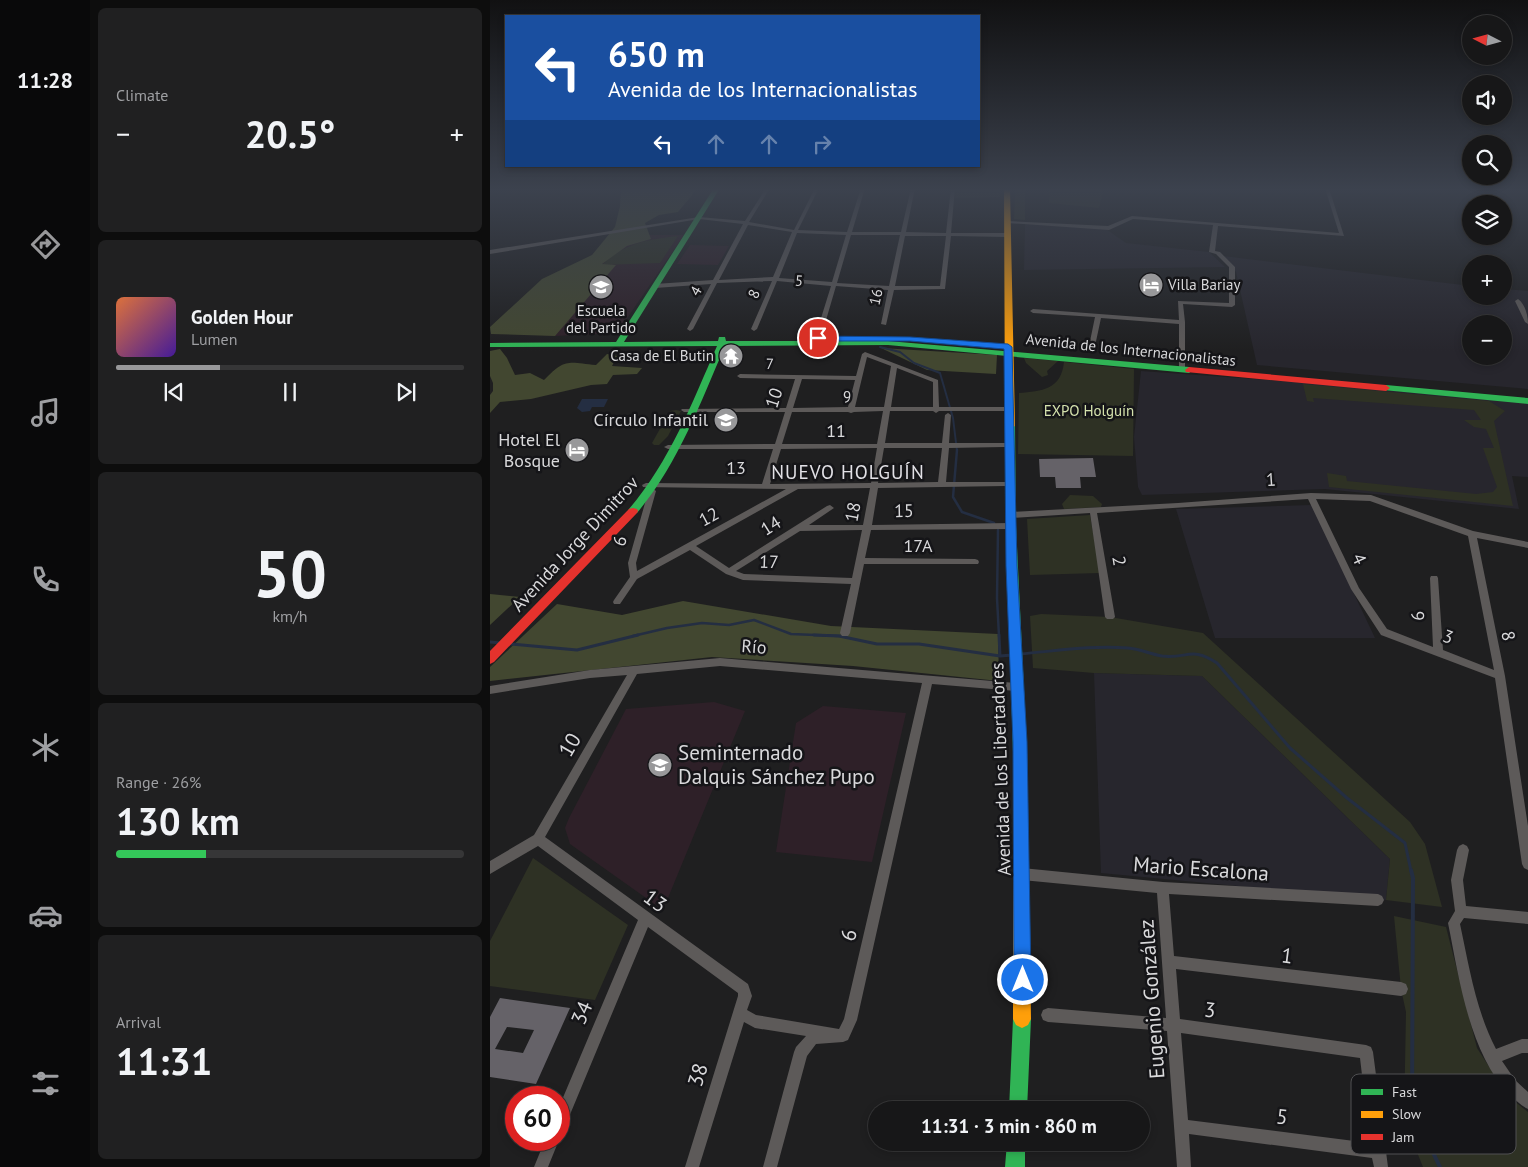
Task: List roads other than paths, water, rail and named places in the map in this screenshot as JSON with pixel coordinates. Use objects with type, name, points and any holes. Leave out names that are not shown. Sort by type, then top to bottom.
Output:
[{"type":"main road","points":[[621,341],[683,242]]},
{"type":"main road","name":"Avenida de los Libertadores","points":[[1008,242],[1010,520],[1015,665],[1020,742],[1022,874],[1023,1009],[1018,1101]]},
{"type":"main road","name":"Avenida de los Internacionalistas","points":[[490,338],[720,342],[910,339],[1528,402]]},
{"type":"main road","name":"Avenida de los Internacionalistas","points":[[490,345],[621,341]]},
{"type":"main road","name":"Avenida Jorge Dimitrov","points":[[492,653],[635,510],[671,447],[720,342]]},
{"type":"main road","name":"Avenida de los Internacionalistas","points":[[1182,367],[1528,394]]},
{"type":"main road","points":[[1015,1167],[1016,1151]]},
{"type":"street","points":[[490,252],[548,242]]},
{"type":"street","name":"4","points":[[690,329],[736,242]]},
{"type":"street","name":"8","points":[[754,329],[791,242]]},
{"type":"street","points":[[817,341],[845,242]]},
{"type":"street","name":"16","points":[[884,324],[901,242]]},
{"type":"street","name":"5","points":[[655,286],[776,279],[892,288],[943,288],[949,242]]},
{"type":"street","points":[[1182,367],[1180,302],[1232,305],[1232,267],[1218,253],[1212,252],[1213,242]]},
{"type":"street","points":[[1518,300],[1528,322]]},
{"type":"street","points":[[1033,312],[1182,322]]},
{"type":"street","points":[[1092,346],[1098,316]]},
{"type":"street","points":[[851,411],[865,354],[937,382],[936,411]]},
{"type":"street","name":"18","points":[[845,633],[867,528],[894,366]]},
{"type":"street","name":"7","points":[[740,376],[858,378]]},
{"type":"street","name":"10","points":[[765,486],[799,377]]},
{"type":"street","name":"9","points":[[689,410],[936,411],[1010,409]]},
{"type":"street","points":[[942,484],[948,415]]},
{"type":"street","name":"11","points":[[671,447],[1004,445]]},
{"type":"street","name":"13","points":[[650,485],[1006,484]]},
{"type":"street","name":"6","points":[[634,577],[632,563],[650,485]]},
{"type":"street","name":"12","points":[[634,577],[799,486]]},
{"type":"street","name":"4","points":[[1311,496],[1355,589],[1384,632]]},
{"type":"street","name":"1","points":[[1010,520],[1093,510],[1311,496],[1371,498],[1472,534],[1528,545]]},
{"type":"street","name":"14","points":[[729,572],[830,508]]},
{"type":"street","name":"2","points":[[1093,510],[1110,617]]},
{"type":"street","name":"15","points":[[799,528],[867,528],[1010,520]]},
{"type":"street","name":"8","points":[[1472,534],[1500,676],[1528,864]]},
{"type":"street","name":"17","points":[[690,546],[729,572],[747,578],[856,581]]},
{"type":"street","name":"17A","points":[[860,561],[975,562]]},
{"type":"street","points":[[617,602],[634,577]]},
{"type":"street","name":"6","points":[[1434,578],[1438,653]]},
{"type":"street","name":"3","points":[[1384,632],[1500,676]]},
{"type":"street","name":"Río","points":[[490,690],[590,674],[720,662],[1016,687]]},
{"type":"street","name":"10","points":[[538,839],[635,669]]},
{"type":"street","name":"6","points":[[843,1035],[850,1020],[928,679]]},
{"type":"street","points":[[490,868],[538,839]]},
{"type":"street","name":"13","points":[[538,839],[743,989],[745,996]]},
{"type":"street","points":[[1463,850],[1458,880],[1461,912],[1454,922],[1474,1011],[1493,1057],[1504,1074]]},
{"type":"street","name":"Mario Escalona","points":[[1022,874],[1164,888],[1378,900]]},
{"type":"street","name":"Eugenio González","points":[[1164,888],[1184,1167]]},
{"type":"street","points":[[1461,912],[1528,918]]},
{"type":"street","name":"34","points":[[570,1097],[644,918]]},
{"type":"street","name":"1","points":[[1169,962],[1401,989]]},
{"type":"street","name":"38","points":[[692,1167],[745,996]]},
{"type":"street","points":[[740,1014],[755,1021],[843,1035]]},
{"type":"street","name":"3","points":[[1048,1015],[1174,1025],[1366,1052],[1369,1074]]},
{"type":"street","points":[[770,1167],[802,1052],[814,1038],[843,1035]]},
{"type":"street","points":[[1493,1057],[1522,1046],[1528,1046]]},
{"type":"street","points":[[1516,1091],[1528,1102]]},
{"type":"street","name":"5","points":[[1181,1126],[1351,1147]]},
{"type":"street","points":[[541,1167],[548,1151]]},
{"type":"street","points":[[1379,1154],[1381,1167]]},
{"type":"water","points":[[582,399],[608,399],[604,407],[592,407],[590,411],[582,412],[577,408]]},
{"type":"waterway","points":[[880,347],[900,352],[914,363],[940,373],[953,418],[957,451]]},
{"type":"waterway","points":[[957,451],[953,497],[962,512],[994,523]]},
{"type":"waterway","points":[[998,530],[997,598],[999,636]]},
{"type":"waterway","points":[[633,636],[667,628],[702,623],[729,625],[754,620],[791,634],[840,636]]},
{"type":"waterway","points":[[511,644],[577,650],[638,635]]},
{"type":"waterway","points":[[814,635],[839,636],[877,644],[919,644],[1000,656]]},
{"type":"waterway","points":[[999,635],[1000,656]]},
{"type":"waterway","points":[[490,642],[501,643]]},
{"type":"waterway","points":[[1020,654],[1114,647],[1162,656],[1195,654],[1208,658],[1217,663],[1290,748],[1347,798],[1405,843],[1411,871]]},
{"type":"waterway","points":[[1000,656],[1012,655]]},
{"type":"waterway","points":[[1411,870],[1413,878],[1412,1074]]},
{"type":"waterway","points":[[1434,1154],[1440,1167]]},
{"type":"place","name":"Villa Bariay","points":[[1151,285]]},
{"type":"place","name":"Escuela del Partido","points":[[601,287]]},
{"type":"place","name":"Casa de El Butin","points":[[731,356]]},
{"type":"place","name":"Círculo Infantil","points":[[726,420]]},
{"type":"place","name":"Hotel El Bosque","points":[[577,450]]},
{"type":"place","name":"Seminternado Dalquis Sánchez Pupo","points":[[660,765]]},
{"type":"district","name":"NUEVO HOLGUÍN","points":[[848,472]]},
{"type":"park label","name":"EXPO Holguín","points":[[1089,411]]}]
